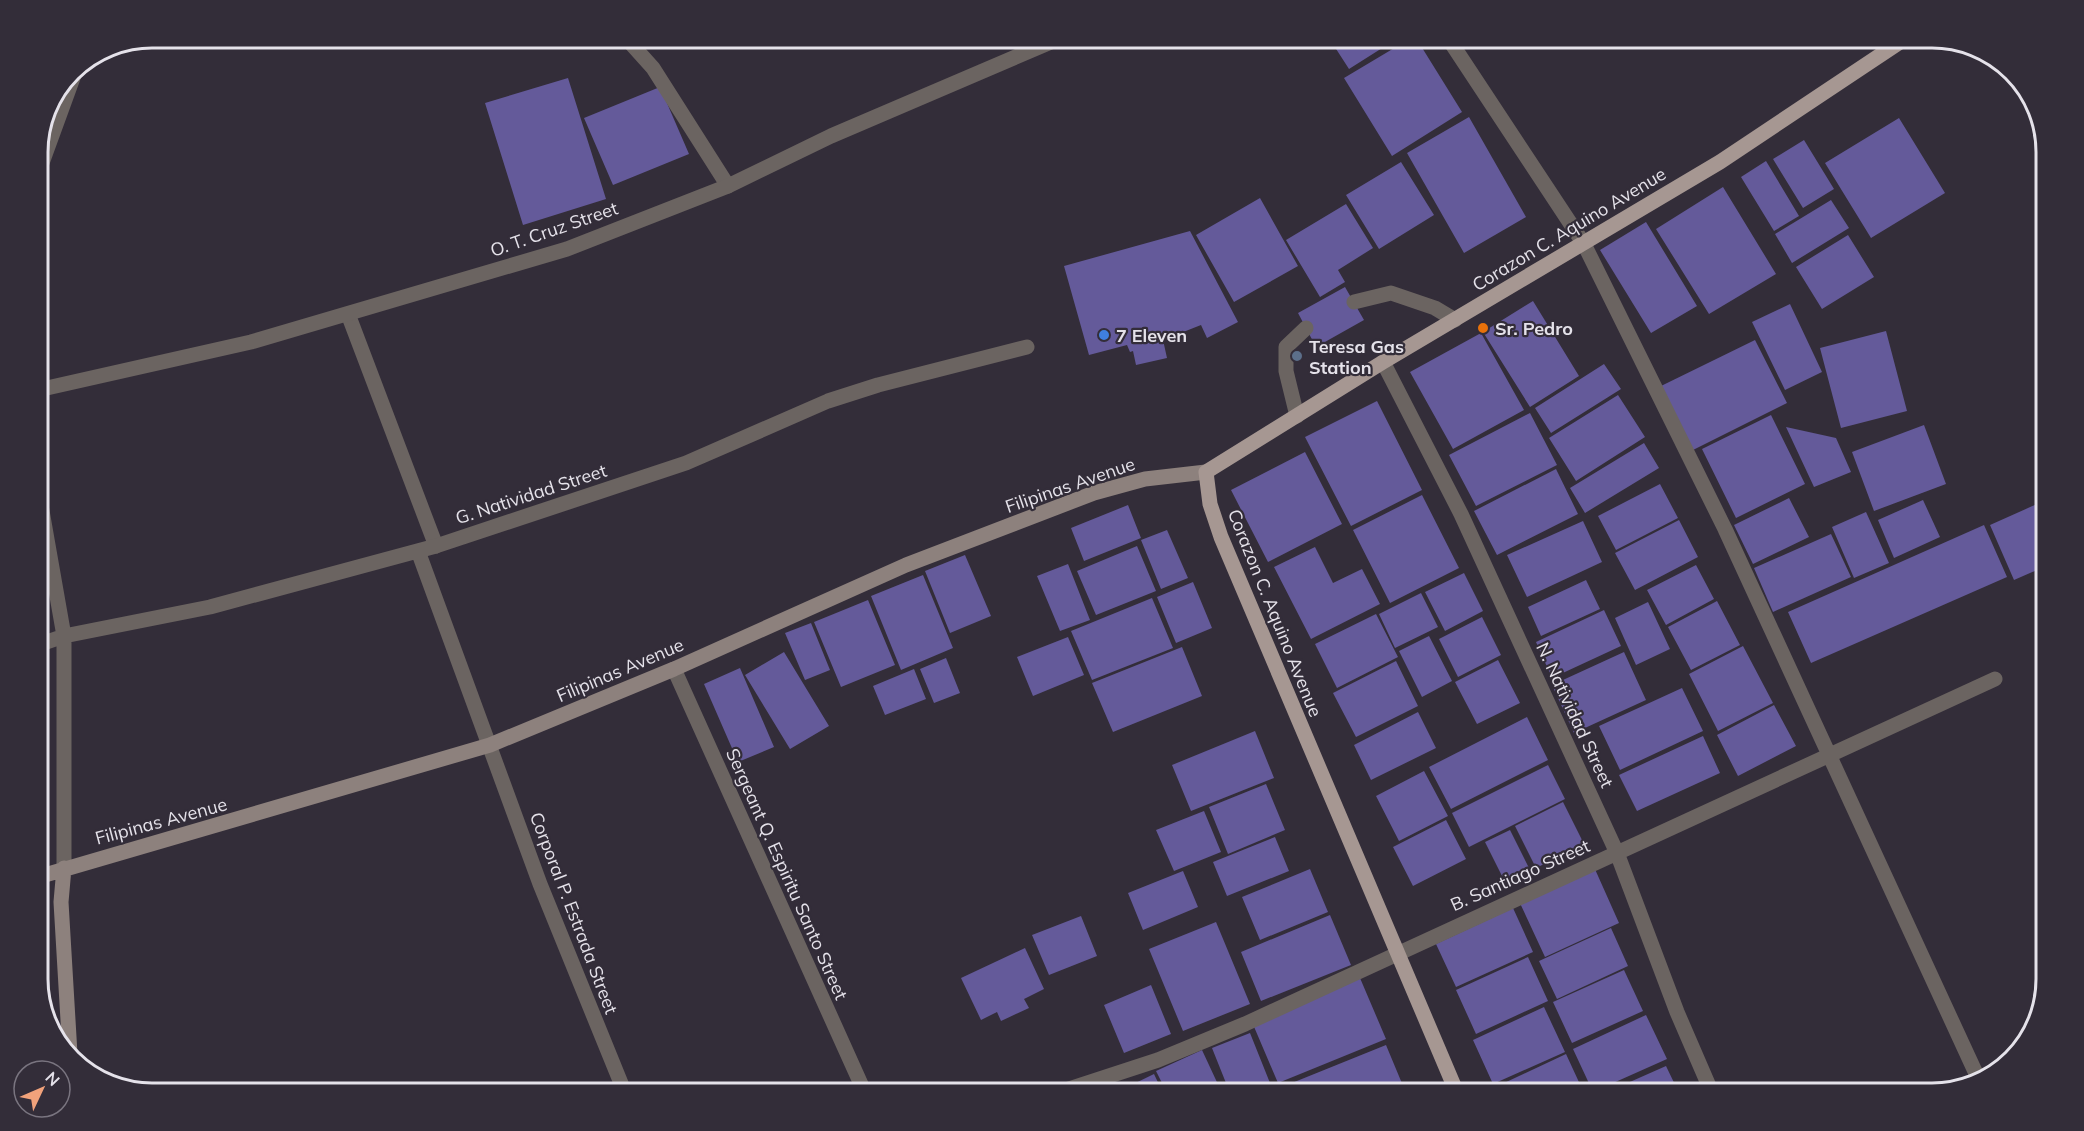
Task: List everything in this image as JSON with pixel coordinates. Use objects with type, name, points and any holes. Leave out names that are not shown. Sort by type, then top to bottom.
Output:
[{"type":"main road","name":"Corazon C. Aquino Avenue","points":[[1452,1083],[1221,537],[1210,504],[1206,472],[1383,362],[1720,162],[1891,48]]},
{"type":"street","points":[[635,48],[653,68],[728,186]]},
{"type":"street","name":"O. T. Cruz Street","points":[[48,388],[252,342],[567,249],[728,186],[831,136],[1037,48]]},
{"type":"street","points":[[1455,48],[1584,244],[1725,529],[1976,1073]]},
{"type":"street","points":[[49,138],[60,104]]},
{"type":"street","points":[[1354,302],[1390,293],[1435,308],[1455,320]]},
{"type":"street","points":[[348,314],[436,546]]},
{"type":"street","points":[[1297,416],[1286,371],[1286,347],[1306,328]]},
{"type":"street","name":"G. Natividad Street","points":[[48,642],[64,636],[210,607],[436,546],[686,463],[838,398],[878,385],[1027,347]]},
{"type":"street","name":"N. Natividad Street","points":[[1383,362],[1461,514],[1617,853],[1677,1012],[1707,1083]]},
{"type":"street","name":"Filipinas Avenue","points":[[48,874],[490,746],[674,669],[906,565],[1094,493],[1145,479],[1206,472]]},
{"type":"street","points":[[48,545],[64,636],[64,868],[61,902],[69,1042]]},
{"type":"street","name":"Corporal P. Estrada Street","points":[[418,551],[540,884],[621,1083]]},
{"type":"street","name":"Sergeant Q. Espiritu Santo Street","points":[[674,669],[860,1083]]},
{"type":"street","name":"B. Santiago Street","points":[[1090,1083],[1158,1060],[1245,1024],[1397,952],[1995,679]]},
{"type":"building","points":[[1335,48],[1382,48],[1349,69]]},
{"type":"building","points":[[1394,48],[1422,48],[1462,112],[1392,156],[1344,78]]},
{"type":"building","points":[[568,78],[606,199],[523,225],[485,103]]},
{"type":"building","points":[[660,87],[689,154],[613,185],[584,118]]},
{"type":"building","points":[[1469,117],[1526,217],[1464,253],[1407,153]]},
{"type":"building","points":[[1899,118],[1945,193],[1871,238],[1825,163]]},
{"type":"building","points":[[1804,140],[1834,189],[1803,208],[1773,159]]},
{"type":"building","points":[[1766,161],[1799,216],[1774,231],[1741,177]]},
{"type":"building","points":[[1401,162],[1434,215],[1379,249],[1346,195]]},
{"type":"building","points":[[1723,187],[1776,274],[1709,314],[1656,229]]},
{"type":"building","points":[[1260,198],[1298,266],[1234,302],[1196,235]]},
{"type":"building","points":[[1831,200],[1849,228],[1792,263],[1775,234]]},
{"type":"building","points":[[1346,204],[1373,248],[1338,270],[1345,282],[1320,297],[1286,240]]},
{"type":"building","points":[[1646,222],[1697,306],[1651,333],[1600,250]]},
{"type":"building","points":[[1190,231],[1238,322],[1207,338],[1201,325],[1163,340],[1167,358],[1136,365],[1133,351],[1130,352],[1127,345],[1089,355],[1064,266]]},
{"type":"building","points":[[1848,235],[1874,277],[1822,309],[1796,267]]},
{"type":"building","points":[[1345,287],[1364,320],[1316,347],[1298,313]]},
{"type":"building","points":[[1533,301],[1579,376],[1530,407],[1483,332]]},
{"type":"building","points":[[1790,304],[1822,372],[1785,390],[1752,322]]},
{"type":"building","points":[[1886,331],[1907,411],[1841,428],[1820,348]]},
{"type":"building","points":[[1481,333],[1524,410],[1453,449],[1410,372]]},
{"type":"building","points":[[1755,340],[1787,403],[1693,450],[1661,386]]},
{"type":"building","points":[[1604,364],[1621,389],[1551,433],[1535,408]]},
{"type":"building","points":[[1618,395],[1645,437],[1576,481],[1549,438]]},
{"type":"building","points":[[1377,401],[1422,490],[1351,526],[1305,437]]},
{"type":"building","points":[[1530,413],[1557,465],[1476,506],[1449,455]]},
{"type":"building","points":[[1771,415],[1805,484],[1736,518],[1702,449]]},
{"type":"building","points":[[1924,425],[1946,484],[1874,511],[1852,452]]},
{"type":"building","points":[[1786,427],[1836,438],[1851,472],[1814,487]]},
{"type":"building","points":[[1644,443],[1659,468],[1585,513],[1570,488]]},
{"type":"building","points":[[1305,452],[1342,524],[1268,562],[1231,490]]},
{"type":"building","points":[[1556,469],[1578,514],[1497,555],[1474,511]]},
{"type":"building","points":[[1660,484],[1678,518],[1616,550],[1598,516]]},
{"type":"building","points":[[1422,495],[1459,568],[1390,603],[1353,530]]},
{"type":"building","points":[[1789,498],[1809,537],[1753,564],[1734,525]]},
{"type":"building","points":[[1923,500],[1940,537],[1894,558],[1878,520]]},
{"type":"building","points":[[2036,504],[2036,570],[2014,580],[1990,525]]},
{"type":"building","points":[[1128,505],[1141,538],[1084,561],[1071,528]]},
{"type":"building","points":[[1866,512],[1889,563],[1854,578],[1832,527]]},
{"type":"building","points":[[1679,520],[1698,557],[1635,590],[1615,553]]},
{"type":"building","points":[[1583,521],[1602,562],[1527,597],[1507,555]]},
{"type":"building","points":[[1984,525],[2007,577],[1811,663],[1788,612]]},
{"type":"building","points":[[1167,530],[1188,578],[1161,589],[1141,540]]},
{"type":"building","points":[[1831,534],[1851,577],[1773,612],[1754,568]]},
{"type":"building","points":[[1137,546],[1156,591],[1096,615],[1077,571]]},
{"type":"building","points":[[1315,547],[1333,583],[1362,569],[1380,604],[1311,639],[1274,567]]},
{"type":"building","points":[[965,555],[991,616],[950,633],[925,571]]},
{"type":"building","points":[[1068,564],[1090,620],[1060,631],[1037,576]]},
{"type":"building","points":[[1696,565],[1714,599],[1666,625],[1647,590]]},
{"type":"building","points":[[1464,573],[1483,611],[1445,631],[1425,592]]},
{"type":"building","points":[[923,575],[953,648],[901,670],[871,596]]},
{"type":"building","points":[[1586,580],[1600,609],[1541,636],[1528,607]]},
{"type":"building","points":[[1193,582],[1212,628],[1176,643],[1157,597]]},
{"type":"building","points":[[1421,593],[1438,627],[1395,648],[1379,614]]},
{"type":"building","points":[[1152,598],[1173,648],[1092,680],[1071,631]]},
{"type":"building","points":[[868,600],[895,665],[841,687],[814,622]]},
{"type":"building","points":[[1717,601],[1740,645],[1691,670],[1668,627]]},
{"type":"building","points":[[1648,602],[1670,649],[1636,665],[1615,618]]},
{"type":"building","points":[[1604,610],[1621,646],[1552,678],[1536,642]]},
{"type":"building","points":[[1376,614],[1398,657],[1337,688],[1315,644]]},
{"type":"building","points":[[1482,617],[1501,655],[1458,677],[1439,639]]},
{"type":"building","points":[[811,623],[830,670],[805,680],[785,633]]},
{"type":"building","points":[[1429,636],[1452,681],[1422,697],[1399,651]]},
{"type":"building","points":[[1068,637],[1084,675],[1033,696],[1017,657]]},
{"type":"building","points":[[1743,646],[1773,703],[1718,731],[1689,674]]},
{"type":"building","points":[[1182,647],[1202,696],[1113,732],[1092,683]]},
{"type":"building","points":[[784,652],[829,726],[790,749],[745,675]]},
{"type":"building","points":[[1624,652],[1646,700],[1574,733],[1552,685]]},
{"type":"building","points":[[946,658],[960,693],[934,703],[920,669]]},
{"type":"building","points":[[1498,660],[1520,703],[1477,724],[1455,682]]},
{"type":"building","points":[[1396,661],[1418,706],[1356,737],[1333,693]]},
{"type":"building","points":[[740,668],[774,747],[738,762],[704,684]]},
{"type":"building","points":[[914,669],[926,699],[885,715],[873,686]]},
{"type":"building","points":[[1682,688],[1703,731],[1620,770],[1599,726]]},
{"type":"building","points":[[1774,705],[1796,746],[1738,776],[1717,735]]},
{"type":"building","points":[[1418,712],[1436,748],[1371,780],[1354,745]]},
{"type":"building","points":[[1527,717],[1548,760],[1451,809],[1429,767]]},
{"type":"building","points":[[1255,731],[1274,778],[1191,811],[1172,765]]},
{"type":"building","points":[[1703,736],[1720,773],[1637,811],[1619,775]]},
{"type":"building","points":[[1548,765],[1565,799],[1469,847],[1452,813]]},
{"type":"building","points":[[1424,771],[1448,816],[1399,841],[1376,796]]},
{"type":"building","points":[[1266,784],[1285,830],[1228,854],[1209,807]]},
{"type":"building","points":[[1563,802],[1584,844],[1536,868],[1515,826]]},
{"type":"building","points":[[1204,811],[1221,852],[1174,871],[1156,830]]},
{"type":"building","points":[[1446,820],[1466,859],[1413,886],[1393,847]]},
{"type":"building","points":[[1510,830],[1530,870],[1505,882],[1485,842]]},
{"type":"building","points":[[1275,837],[1289,871],[1227,896],[1213,862]]},
{"type":"building","points":[[1594,867],[1619,923],[1545,957],[1519,901]]},
{"type":"building","points":[[1310,869],[1328,912],[1260,940],[1242,897]]},
{"type":"building","points":[[1183,871],[1198,907],[1143,930],[1128,893]]},
{"type":"building","points":[[1513,908],[1533,952],[1456,987],[1436,944]]},
{"type":"building","points":[[1330,915],[1351,965],[1261,1001],[1241,952]]},
{"type":"building","points":[[1081,916],[1097,956],[1049,975],[1032,935]]},
{"type":"building","points":[[1216,922],[1250,1004],[1183,1031],[1149,949]]},
{"type":"building","points":[[1611,928],[1628,966],[1557,999],[1539,961]]},
{"type":"building","points":[[1025,948],[1044,989],[1024,999],[1029,1008],[1001,1021],[997,1012],[981,1020],[961,978]]},
{"type":"building","points":[[1528,957],[1548,1001],[1476,1034],[1456,990]]},
{"type":"building","points":[[1624,970],[1643,1011],[1572,1043],[1553,1002]]},
{"type":"building","points":[[1360,978],[1386,1039],[1278,1083],[1252,1022]]},
{"type":"building","points":[[1151,985],[1171,1034],[1124,1053],[1104,1005]]},
{"type":"building","points":[[1544,1007],[1565,1052],[1493,1083],[1473,1040]]},
{"type":"building","points":[[1646,1015],[1667,1059],[1613,1083],[1589,1083],[1573,1049]]},
{"type":"building","points":[[1250,1033],[1270,1083],[1226,1083],[1212,1048]]},
{"type":"building","points":[[1386,1045],[1402,1083],[1292,1083]]},
{"type":"building","points":[[1202,1050],[1217,1083],[1162,1083],[1156,1071]]},
{"type":"building","points":[[1566,1054],[1579,1083],[1504,1083]]},
{"type":"building","points":[[1666,1066],[1674,1083],[1628,1083]]},
{"type":"building","points":[[1154,1074],[1158,1083],[1136,1083]]},
{"type":"place","name":"Sr. Pedro","points":[[1483,328]]},
{"type":"place","name":"7 Eleven","points":[[1104,335]]},
{"type":"place","name":"Teresa Gas Station","points":[[1297,356]]}]
